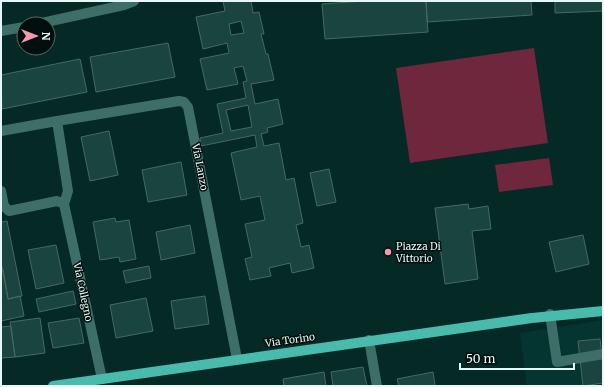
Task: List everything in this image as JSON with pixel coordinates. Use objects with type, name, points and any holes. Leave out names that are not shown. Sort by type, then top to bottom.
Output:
[{"type":"main road","points":[[550,315],[603,304]]},
{"type":"main road","points":[[550,315],[603,310]]},
{"type":"main road","name":"Via Torino","points":[[53,386],[550,315]]},
{"type":"street","points":[[56,19],[134,1]]},
{"type":"street","points":[[1,31],[16,28]]},
{"type":"street","name":"Via Lanzo","points":[[1,131],[179,101],[184,102],[188,107],[237,360]]},
{"type":"street","points":[[1,191],[4,206],[9,211],[57,201],[64,204],[68,191],[57,121]]},
{"type":"street","name":"Via Collegno","points":[[64,204],[102,379]]},
{"type":"street","points":[[550,315],[557,362],[603,354]]},
{"type":"street","points":[[369,340],[377,386]]},
{"type":"shaded area","points":[[534,48],[548,143],[410,163],[396,68]]},
{"type":"shaded area","points":[[549,158],[553,185],[499,192],[495,165]]},
{"type":"shaded area","points":[[603,320],[603,386],[527,386],[520,333]]},
{"type":"building","points":[[223,1],[251,1],[253,13],[259,12],[264,34],[261,34],[266,54],[268,54],[274,80],[251,84],[255,104],[278,99],[283,124],[267,128],[268,132],[261,134],[264,146],[279,143],[286,180],[294,178],[303,223],[296,225],[301,247],[309,245],[314,268],[292,273],[290,263],[269,268],[271,276],[250,280],[245,259],[252,257],[245,224],[265,220],[260,196],[241,200],[231,153],[257,147],[255,135],[201,146],[200,138],[223,133],[217,104],[246,98],[243,82],[247,81],[243,66],[234,68],[238,84],[207,90],[200,59],[229,53],[227,43],[203,49],[196,17],[225,11]],"holes":[[[241,21],[244,33],[231,35],[229,24]],[[248,105],[252,127],[231,131],[226,110]]]},
{"type":"building","points":[[365,1],[426,1],[428,32],[325,39],[322,4]]},
{"type":"building","points":[[426,1],[531,1],[532,15],[427,22]]},
{"type":"building","points":[[555,1],[603,1],[603,11],[555,13]]},
{"type":"building","points":[[168,43],[175,77],[96,92],[90,57]]},
{"type":"building","points":[[80,59],[87,92],[2,109],[1,75]]},
{"type":"building","points":[[109,131],[118,175],[90,181],[81,137]]},
{"type":"building","points":[[181,162],[187,195],[148,202],[142,170]]},
{"type":"building","points":[[329,169],[336,202],[317,206],[310,173]]},
{"type":"building","points":[[468,204],[469,209],[488,206],[491,229],[472,231],[478,279],[445,284],[435,208]]},
{"type":"building","points":[[115,218],[116,222],[129,220],[136,259],[120,262],[119,257],[100,260],[93,222]]},
{"type":"building","points":[[7,221],[22,296],[8,299],[1,262],[1,222]]},
{"type":"building","points":[[190,225],[195,253],[161,260],[156,232]]},
{"type":"building","points":[[583,235],[589,264],[556,272],[549,242]]},
{"type":"building","points":[[56,245],[64,283],[36,289],[28,250]]},
{"type":"building","points":[[149,266],[151,278],[126,283],[123,271]]},
{"type":"building","points":[[1,269],[3,269],[8,299],[20,296],[24,316],[1,321]]},
{"type":"building","points":[[73,291],[76,304],[39,312],[36,299]]},
{"type":"building","points":[[205,296],[209,324],[175,329],[171,301]]},
{"type":"building","points":[[146,298],[153,331],[116,338],[110,305]]},
{"type":"building","points":[[40,318],[45,353],[15,357],[10,322]]},
{"type":"building","points":[[79,318],[84,343],[53,348],[48,323]]},
{"type":"building","points":[[11,326],[15,357],[1,358],[1,327]]},
{"type":"building","points":[[600,339],[603,383],[583,386],[578,341]]},
{"type":"building","points":[[363,367],[367,386],[333,386],[331,372]]},
{"type":"building","points":[[324,372],[326,386],[284,386],[283,379]]},
{"type":"building","points":[[433,372],[435,385],[399,386],[397,379]]},
{"type":"place","name":"Piazza Di Vittorio","points":[[388,252]]}]
